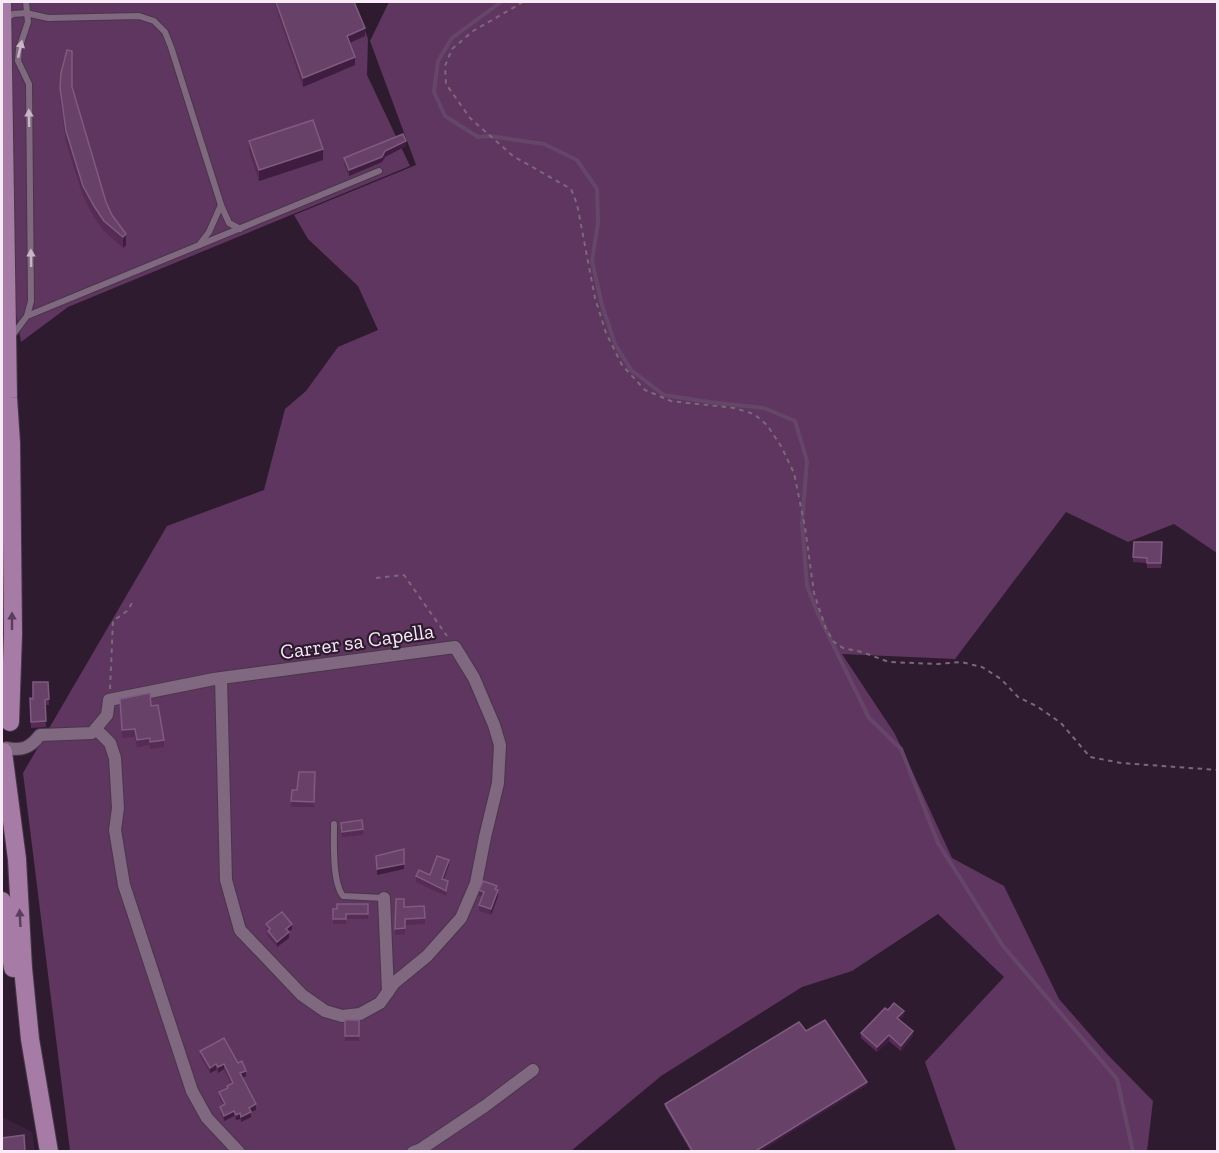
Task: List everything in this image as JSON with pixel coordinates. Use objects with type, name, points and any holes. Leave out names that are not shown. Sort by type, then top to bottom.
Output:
[{"type":"main road","points":[[2,2],[7,342],[3,432],[2,558]]},
{"type":"main road","points":[[5,398],[11,443],[12,622],[6,715],[11,735],[4,751],[17,859],[23,968],[30,1039],[49,1152]]},
{"type":"main road","points":[[2,901],[13,970],[30,1039]]},
{"type":"street","name":"Carrer sa Capella","points":[[109,700],[222,678],[455,647],[474,678],[500,745],[498,783],[476,884],[461,918],[427,956],[394,983],[380,1002],[360,1014],[342,1016],[325,1011],[302,994],[240,930],[226,880],[222,678]]},
{"type":"street","points":[[4,751],[22,750],[33,745],[40,735],[92,733],[107,715],[109,700]]},
{"type":"street","points":[[96,729],[110,743],[116,765],[118,808],[116,830],[124,885],[192,1091],[207,1118],[239,1152]]},
{"type":"street","points":[[384,898],[388,992]]},
{"type":"street","points":[[413,1152],[486,1106],[533,1070]]},
{"type":"lane","points":[[7,342],[27,316],[31,301],[29,84],[18,61],[19,49],[28,22],[25,3]]},
{"type":"lane","points":[[2,21],[13,14],[26,13],[48,18],[139,16],[154,21],[165,32],[171,47],[220,205],[229,223],[240,229]]},
{"type":"lane","points":[[27,316],[380,171]]},
{"type":"lane","points":[[199,245],[213,225],[220,205]]},
{"type":"lane","points":[[334,824],[334,853],[339,890],[343,896],[384,898]]},
{"type":"path","points":[[523,2],[472,31],[452,49],[445,66],[446,84],[470,118],[513,156],[571,189],[577,204],[595,298],[606,333],[622,365],[645,390],[671,401],[734,408],[754,414],[767,425],[781,446],[794,473],[805,527],[814,593],[826,629],[834,642],[843,648],[889,662],[938,664],[961,662],[982,668],[1001,679],[1018,697],[1061,723],[1090,757],[1121,763],[1218,770]]},
{"type":"path","points":[[376,578],[404,575],[455,647]]},
{"type":"path","points":[[109,700],[113,621],[127,611],[134,600]]},
{"type":"shaded area","points":[[9,2],[355,2],[368,39],[367,75],[410,166],[68,307],[21,342],[15,307]]},
{"type":"shaded area","points":[[389,2],[1217,2],[1217,553],[1174,524],[1128,542],[1066,512],[955,659],[842,654],[895,734],[952,858],[1004,886],[1059,999],[1108,1055],[1153,1101],[1147,1151],[956,1151],[925,1062],[1004,977],[938,914],[852,971],[802,987],[661,1076],[571,1151],[70,1151],[23,773],[167,526],[264,490],[285,409],[306,391],[338,347],[378,330],[358,286],[308,239],[294,215],[416,165],[370,41]]},
{"type":"shaded area","points":[[2,1117],[32,1132],[35,1151],[2,1151]]},
{"type":"building","points":[[276,2],[354,2],[365,28],[347,36],[355,57],[303,78]]},
{"type":"building","points":[[67,50],[72,51],[72,87],[106,202],[112,215],[126,234],[123,237],[104,221],[83,186],[66,131],[60,88]]},
{"type":"building","points":[[313,120],[323,149],[259,170],[249,141]]},
{"type":"building","points":[[403,134],[406,141],[385,151],[382,157],[349,170],[344,158]]},
{"type":"building","points":[[1134,542],[1162,542],[1161,563],[1147,563],[1147,558],[1133,557]]},
{"type":"building","points":[[33,682],[48,682],[49,699],[45,700],[46,721],[31,722],[30,698],[33,699]]},
{"type":"building","points":[[150,693],[151,706],[158,705],[164,740],[150,742],[150,738],[137,740],[135,729],[122,730],[120,699]]},
{"type":"building","points":[[299,772],[315,772],[314,802],[291,801],[292,790],[297,790]]},
{"type":"building","points":[[362,820],[363,829],[342,832],[341,823]]},
{"type":"building","points":[[404,849],[404,864],[377,869],[376,856]]},
{"type":"building","points":[[437,856],[449,860],[442,879],[448,881],[446,891],[416,876],[419,870],[430,875]]},
{"type":"building","points":[[483,881],[497,886],[495,889],[498,890],[491,909],[479,905],[484,892],[479,890]]},
{"type":"building","points":[[396,899],[404,899],[404,907],[424,906],[425,918],[405,919],[405,928],[395,929]]},
{"type":"building","points":[[337,904],[368,904],[368,914],[346,914],[346,919],[333,919],[333,909],[337,909]]},
{"type":"building","points":[[282,912],[292,924],[286,929],[289,932],[277,942],[268,931],[270,929],[266,924]]},
{"type":"building","points":[[894,1003],[904,1011],[897,1018],[913,1031],[901,1046],[889,1035],[877,1047],[861,1033],[885,1008],[888,1010]]},
{"type":"building","points":[[345,1020],[359,1020],[359,1036],[345,1036]]},
{"type":"building","points":[[825,1020],[867,1082],[754,1152],[693,1152],[665,1104],[799,1022],[806,1031]]},
{"type":"building","points":[[224,1038],[238,1063],[242,1061],[246,1071],[240,1073],[256,1104],[249,1108],[251,1112],[241,1117],[240,1113],[236,1115],[234,1111],[224,1116],[220,1107],[225,1104],[219,1092],[233,1083],[224,1064],[218,1067],[216,1064],[210,1068],[200,1051]]},
{"type":"building","points":[[24,1135],[25,1152],[2,1152],[2,1138]]},
{"type":"waterway","points":[[501,2],[452,38],[438,61],[434,92],[445,116],[478,137],[490,136],[544,144],[577,160],[597,189],[598,223],[592,261],[602,305],[615,344],[631,370],[664,395],[764,408],[795,421],[807,461],[802,523],[807,586],[818,614],[869,718],[901,749],[938,843],[1003,946],[1117,1079],[1133,1152]]}]
